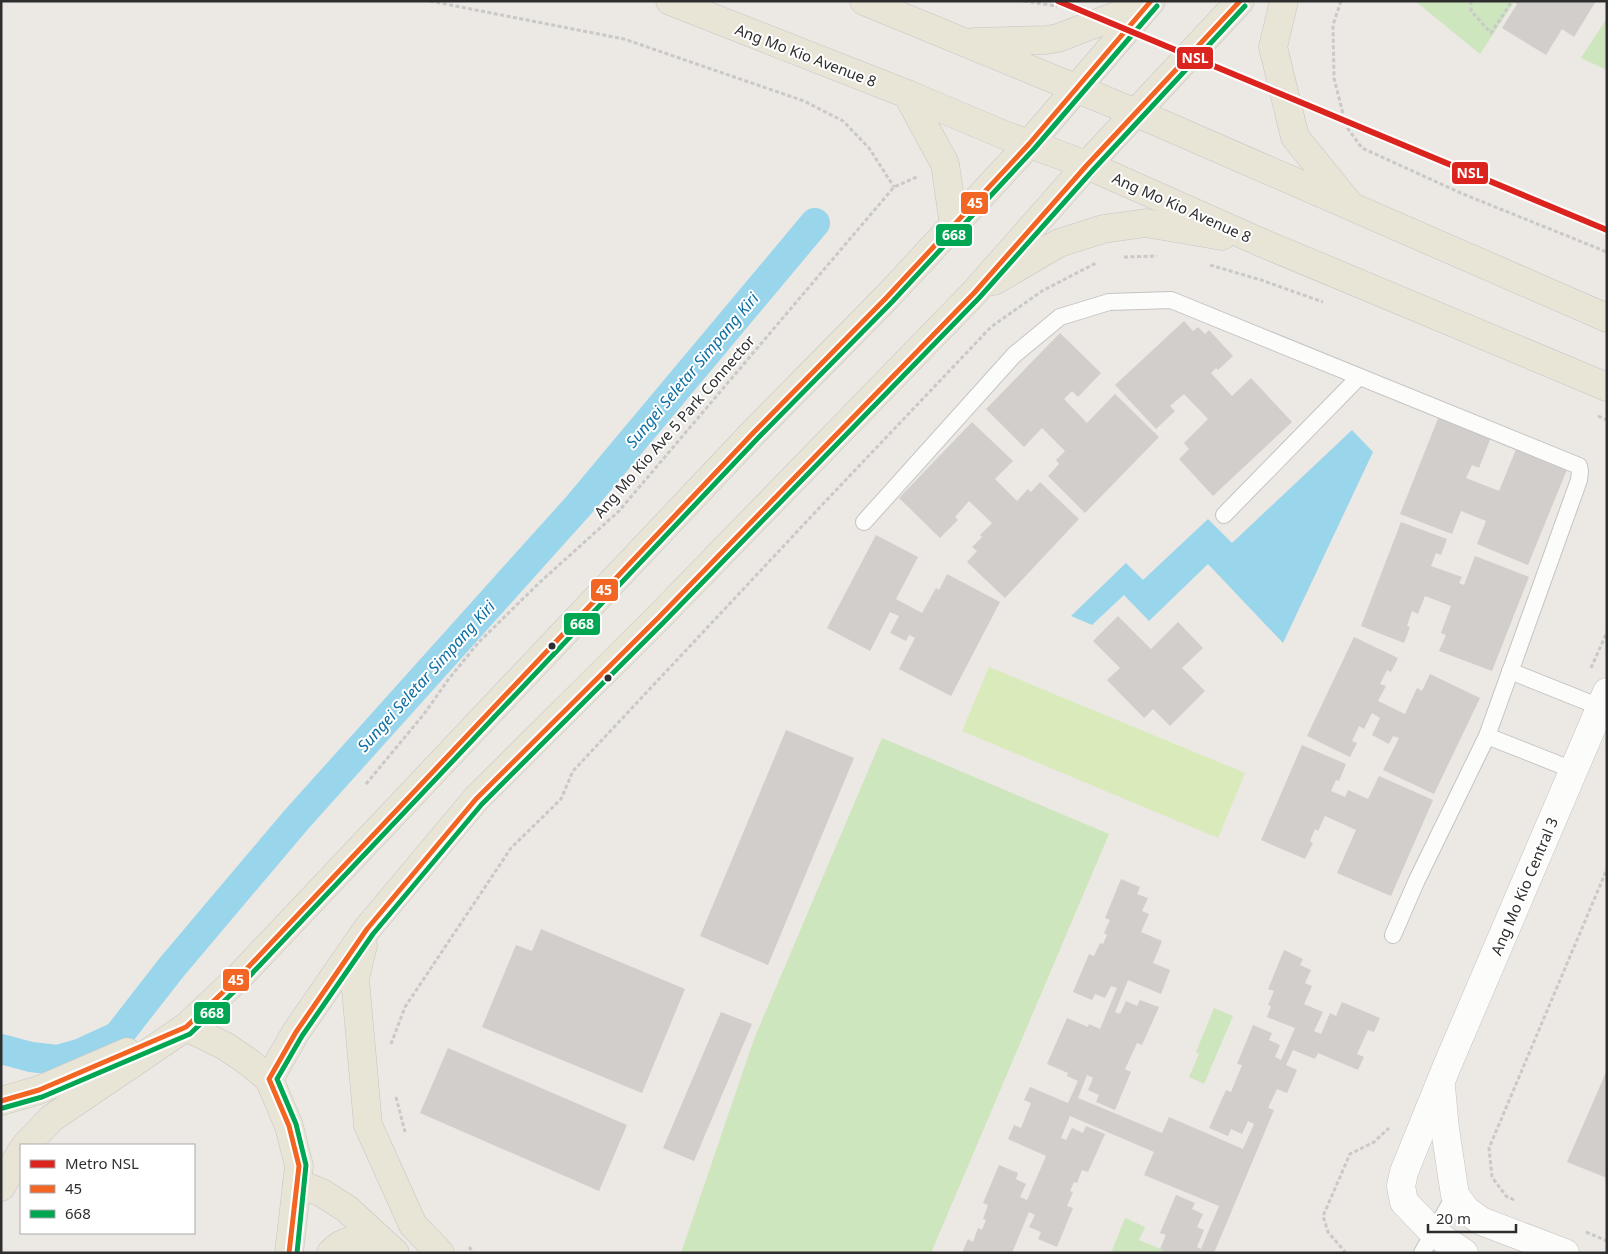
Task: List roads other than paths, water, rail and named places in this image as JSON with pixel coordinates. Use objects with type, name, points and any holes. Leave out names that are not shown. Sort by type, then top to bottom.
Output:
[{"type":"main road","name":"Ang Mo Kio Avenue 8","points":[[670,1],[907,94],[1002,134],[1088,165],[1260,242],[1607,387]]},
{"type":"main road","points":[[864,1],[1076,88],[1607,318]]},
{"type":"main road","points":[[269,1079],[296,1032],[367,929],[476,799],[658,618],[974,293],[1088,165],[1240,1]]},
{"type":"main road","points":[[1284,1],[1273,47],[1295,137],[1351,207]]},
{"type":"main road","points":[[965,42],[1058,38],[1150,2]]},
{"type":"main road","points":[[27,1144],[52,1118],[186,1027],[238,978],[747,439],[887,298],[1028,144],[1150,2]]},
{"type":"main road","points":[[907,94],[945,164],[954,226]]},
{"type":"main road","points":[[974,293],[1059,243],[1102,229],[1146,223],[1260,242]]},
{"type":"main road","points":[[367,929],[354,979],[368,1125],[413,1225],[440,1253]]},
{"type":"main road","points":[[1,1101],[39,1090],[186,1027],[225,1046],[269,1079],[289,1126],[298,1166],[289,1253]]},
{"type":"main road","points":[[1,1187],[20,1154]]},
{"type":"main road","points":[[297,1183],[322,1193],[347,1209],[391,1249]]},
{"type":"main road","points":[[331,1253],[338,1245],[355,1239],[391,1249]]},
{"type":"street","name":"Ang Mo Kio Central 3","points":[[1464,1253],[1428,1242],[1404,1202],[1401,1186],[1404,1172],[1441,1080],[1603,700]]},
{"type":"street","name":"Ang Mo Kio Central 3","points":[[1441,1080],[1445,1129],[1455,1194]]},
{"type":"street","points":[[1455,1194],[1466,1210],[1481,1221],[1565,1253]]},
{"type":"lane","points":[[864,522],[1014,355],[1060,317],[1109,302],[1171,300],[1579,466],[1579,480],[1487,736],[1416,882],[1393,935]]},
{"type":"lane","points":[[1224,515],[1359,377]]},
{"type":"lane","points":[[1510,671],[1603,700]]},
{"type":"lane","points":[[1487,736],[1574,770]]},
{"type":"lane","points":[[1428,1242],[1455,1194]]},
{"type":"water","points":[[1352,430],[1373,452],[1283,643],[1208,564],[1149,621],[1124,595],[1092,625],[1071,616],[1126,563],[1143,580],[1208,519],[1232,543]]},
{"type":"waterway","name":"Sungei Seletar Simpang Kiri","points":[[1,1049],[31,1057],[57,1060],[79,1054],[118,1036],[171,968],[296,820],[579,505],[815,223]]},
{"type":"metro line","name":"NSL","points":[[1058,1],[1607,230]]}]
